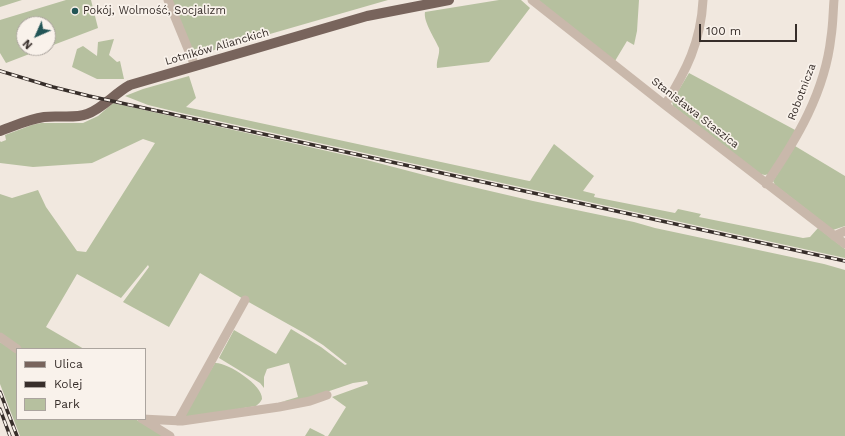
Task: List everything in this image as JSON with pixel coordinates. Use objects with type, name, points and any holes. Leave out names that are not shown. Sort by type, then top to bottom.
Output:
[{"type":"main road","name":"Lotników Alianckich","points":[[0,131],[32,119],[86,115],[98,109],[120,90],[130,85],[367,16],[449,0]]},
{"type":"street","points":[[168,0],[195,66]]},
{"type":"street","name":"Stanisława Staszica","points":[[532,0],[766,184],[845,244]]},
{"type":"street","points":[[665,105],[685,72],[696,45],[700,30],[703,0]]},
{"type":"street","name":"Robotnicza","points":[[766,184],[795,141],[815,98],[828,53],[834,0]]},
{"type":"street","points":[[834,236],[845,231]]},
{"type":"street","points":[[178,421],[245,300]]},
{"type":"street","points":[[0,337],[16,348]]},
{"type":"street","points":[[146,419],[178,421],[279,407],[310,401],[327,395]]},
{"type":"street","points":[[144,420],[170,436]]},
{"type":"green space","points":[[0,0],[22,0],[0,7]]},
{"type":"green space","points":[[66,0],[91,0],[98,28],[56,44],[56,16],[16,16],[16,56],[24,56],[6,63],[0,53],[0,20]]},
{"type":"green space","points":[[172,0],[388,0],[197,55],[193,51]]},
{"type":"green space","points":[[499,0],[521,0],[530,8],[489,62],[437,68],[439,48],[427,25],[425,12]]},
{"type":"green space","points":[[538,0],[639,0],[637,31],[634,45],[627,41],[615,61]]},
{"type":"green space","points":[[114,39],[109,55],[117,62],[120,61],[124,79],[97,79],[72,67],[77,49],[83,46],[97,56],[98,42]]},
{"type":"green space","points":[[689,73],[797,131],[769,174],[760,174],[673,106],[672,101]]},
{"type":"green space","points":[[189,76],[196,98],[186,107],[529,181],[554,144],[594,176],[583,191],[595,194],[594,197],[675,213],[678,209],[701,214],[699,217],[803,238],[810,237],[818,228],[845,249],[845,258],[177,112],[148,105],[125,96],[143,89]]},
{"type":"green space","points":[[113,103],[363,159],[447,181],[533,201],[824,264],[845,270],[845,436],[328,436],[346,407],[332,397],[368,384],[367,381],[353,383],[306,399],[281,402],[298,397],[289,363],[267,369],[264,377],[264,388],[260,383],[219,358],[234,330],[276,354],[291,329],[321,347],[345,365],[347,364],[323,345],[304,333],[200,273],[169,327],[123,302],[149,267],[148,265],[121,298],[77,274],[46,327],[82,348],[21,348],[8,341],[0,333],[0,194],[12,198],[38,190],[46,207],[77,251],[86,252],[155,143],[143,139],[92,163],[33,167],[0,163],[0,141],[6,140],[5,135],[32,125],[41,123],[83,123],[98,116]]},
{"type":"green space","points":[[795,146],[845,176],[845,226],[833,230],[775,185],[773,181]]},
{"type":"green space","points":[[0,342],[16,352],[16,420],[137,420],[166,436],[20,436],[0,384]]},
{"type":"green space","points":[[215,363],[228,366],[251,381],[261,393],[262,400],[256,406],[185,418],[185,413]]},
{"type":"green space","points":[[310,428],[324,435],[325,436],[305,436]]},
{"type":"railway","points":[[0,71],[89,96],[845,261]]},
{"type":"railway","points":[[0,392],[17,436]]},
{"type":"railway","points":[[0,409],[10,436]]},
{"type":"place","name":"Pokój, Wolmość, Socjalizm","points":[[75,11]]}]
